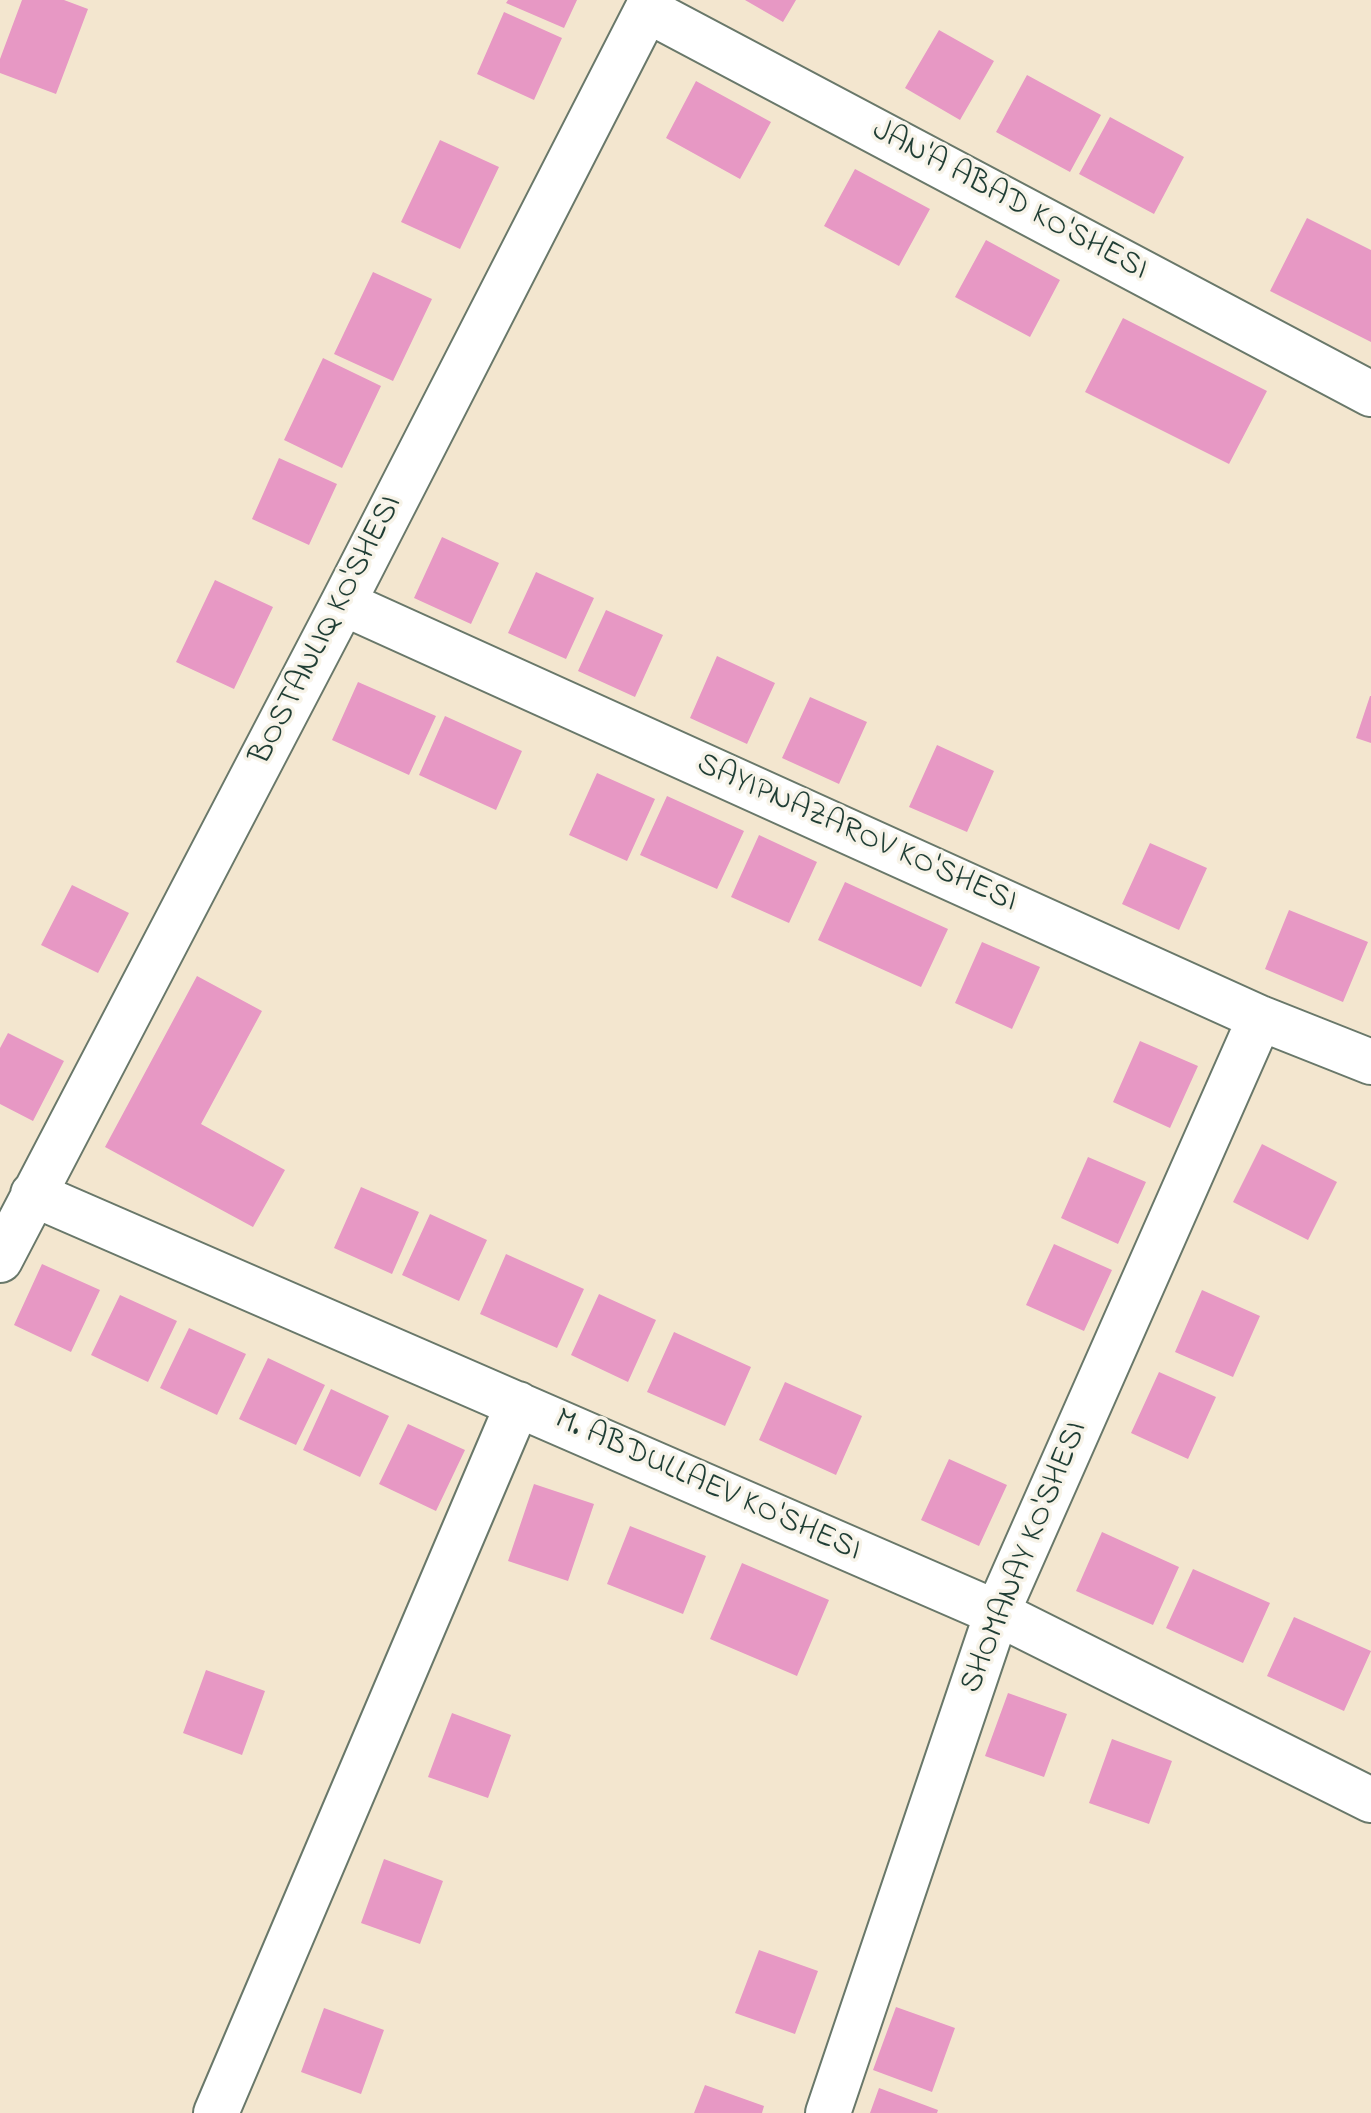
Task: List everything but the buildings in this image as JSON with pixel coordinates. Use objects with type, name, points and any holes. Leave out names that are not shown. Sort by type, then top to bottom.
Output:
[{"type":"street","name":"JAN'A ABAD KO'SHESI","points":[[650,5],[1371,394]]},
{"type":"street","name":"BOSTANLIQ KO'SHESI","points":[[0,1260],[343,603],[650,5]]},
{"type":"street","name":"SAYIPNAZAROV KO'SHESI","points":[[343,603],[1260,1018],[1369,1053]]},
{"type":"street","name":"SHOMANAY KO'SHESI","points":[[828,2113],[997,1613],[1260,1018]]},
{"type":"street","name":"M. ABDULLAEV KO'SHESI","points":[[33,1194],[997,1613],[1371,1800]]},
{"type":"street","points":[[216,2113],[518,1404]]}]
